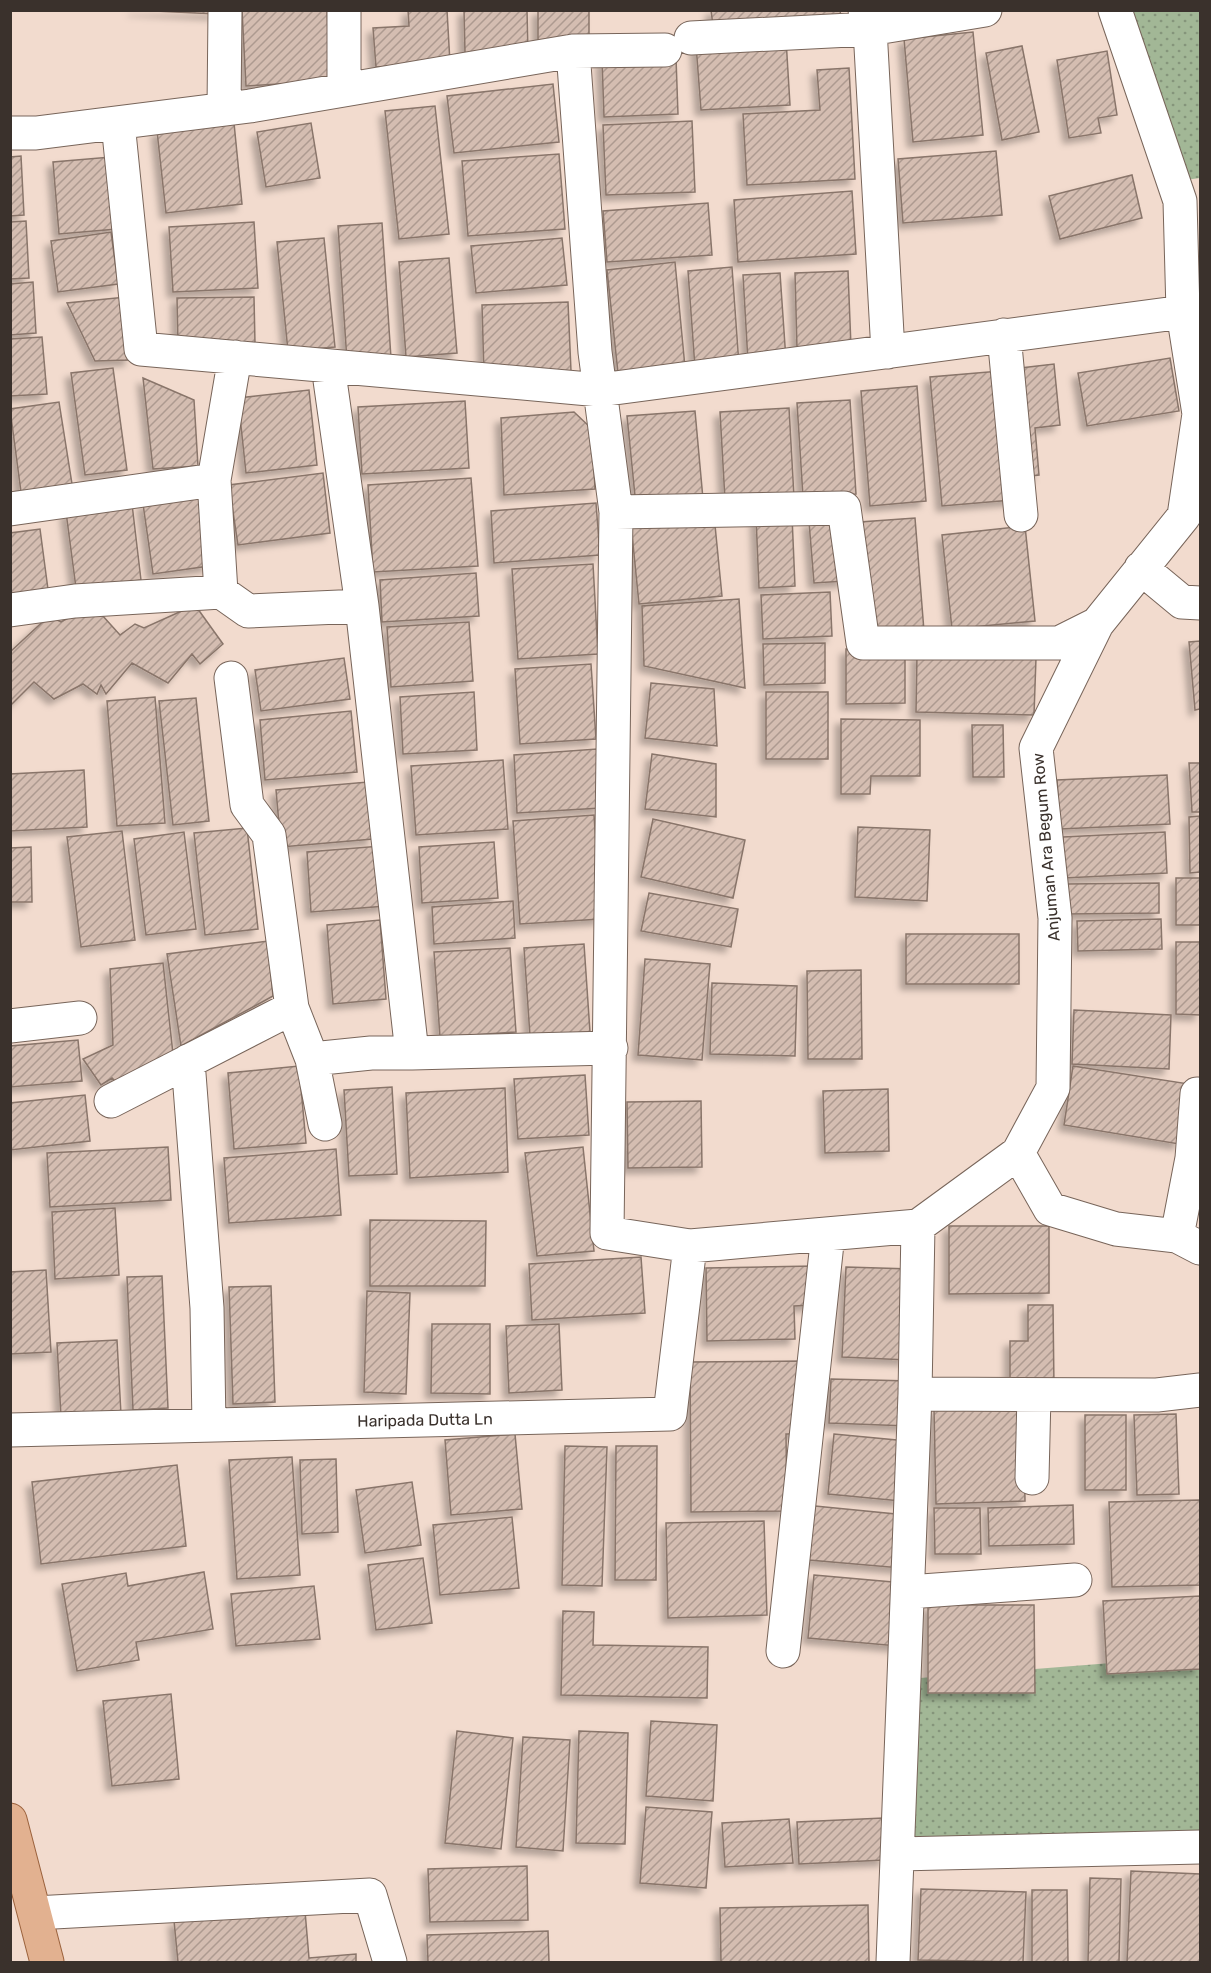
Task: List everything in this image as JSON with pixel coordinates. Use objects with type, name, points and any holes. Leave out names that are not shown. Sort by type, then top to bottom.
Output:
[{"type":"main road","points":[[10,1820],[47,1962]]},
{"type":"street","points":[[224,109],[225,10]]},
{"type":"street","points":[[344,10],[344,88]]},
{"type":"street","points":[[10,133],[36,133],[224,109],[573,51],[678,44],[867,20],[985,10]]},
{"type":"street","name":"Anjuman Ara Begum Row","points":[[918,1226],[1018,1153],[1053,1088],[1055,918],[1036,748],[1097,624],[1184,516],[1194,493],[1199,414],[1183,312],[1190,200],[1115,10]]},
{"type":"street","points":[[867,20],[888,351]]},
{"type":"street","points":[[573,51],[600,390],[616,512],[607,1233],[690,1245],[918,1226],[915,1394],[893,1962]]},
{"type":"street","points":[[118,123],[141,349],[600,390],[1183,312]]},
{"type":"street","points":[[1004,335],[1021,515]]},
{"type":"street","points":[[221,592],[214,480],[235,357]]},
{"type":"street","points":[[328,366],[362,606],[412,1053]]},
{"type":"street","points":[[10,509],[214,480]]},
{"type":"street","points":[[616,512],[844,508],[863,643],[1059,643],[1097,624]]},
{"type":"street","points":[[1141,568],[1182,602],[1200,603]]},
{"type":"street","points":[[10,610],[75,601],[221,592],[248,611],[362,606]]},
{"type":"street","points":[[231,678],[248,806],[269,835],[292,1008],[312,1059],[325,1124]]},
{"type":"street","points":[[111,1101],[292,1008]]},
{"type":"street","points":[[10,1026],[80,1018]]},
{"type":"street","points":[[312,1059],[371,1053],[610,1048]]},
{"type":"street","points":[[188,1061],[207,1308],[209,1425]]},
{"type":"street","points":[[1018,1153],[1050,1209],[1116,1229],[1189,1242],[1197,1094]]},
{"type":"street","points":[[783,1651],[828,1233]]},
{"type":"street","name":"Haripada Dutta Ln","points":[[10,1430],[670,1414],[690,1245]]},
{"type":"street","points":[[915,1394],[1157,1395],[1200,1390]]},
{"type":"street","points":[[1032,1478],[1034,1395]]},
{"type":"street","points":[[908,1592],[1075,1580]]},
{"type":"street","points":[[898,1854],[1200,1846]]},
{"type":"street","points":[[35,1913],[370,1895],[390,1962]]},
{"type":"green space","points":[[1125,11],[1200,11],[1200,178],[1185,180]]},
{"type":"green space","points":[[1200,1656],[1200,1837],[907,1844],[920,1678]]},
{"type":"building","points":[[133,10],[216,10],[216,14]]},
{"type":"building","points":[[242,10],[327,10],[330,81],[246,86]]},
{"type":"building","points":[[408,10],[447,10],[450,63],[376,67],[373,28],[409,26]]},
{"type":"building","points":[[464,10],[527,10],[528,52],[465,53]]},
{"type":"building","points":[[538,10],[589,10],[589,41],[538,41]]},
{"type":"building","points":[[711,10],[840,10],[841,18],[714,34]]},
{"type":"building","points":[[973,32],[983,135],[913,142],[904,39]]},
{"type":"building","points":[[786,39],[790,105],[701,110],[696,45]]},
{"type":"building","points":[[1022,46],[1039,132],[1002,140],[986,53]]},
{"type":"building","points":[[1107,51],[1117,115],[1098,118],[1101,133],[1069,138],[1057,60]]},
{"type":"building","points":[[676,58],[678,114],[604,117],[602,60]]},
{"type":"building","points":[[849,68],[855,179],[747,185],[743,114],[820,110],[817,70]]},
{"type":"building","points":[[553,84],[559,142],[454,153],[447,96]]},
{"type":"building","points":[[435,106],[449,234],[399,239],[385,111]]},
{"type":"building","points":[[692,121],[695,192],[606,195],[603,125]]},
{"type":"building","points":[[234,123],[242,204],[166,213],[157,131]]},
{"type":"building","points":[[311,123],[320,178],[266,187],[257,132]]},
{"type":"building","points":[[996,151],[1002,215],[903,223],[898,159]]},
{"type":"building","points":[[559,154],[565,229],[468,236],[462,161]]},
{"type":"building","points":[[21,156],[24,215],[10,216],[10,157]]},
{"type":"building","points":[[111,157],[117,229],[59,234],[53,162]]},
{"type":"building","points":[[1132,175],[1142,218],[1060,239],[1049,196]]},
{"type":"building","points":[[852,191],[856,254],[738,262],[734,200]]},
{"type":"building","points":[[708,203],[712,255],[607,262],[603,211]]},
{"type":"building","points":[[26,221],[29,278],[10,279],[10,222]]},
{"type":"building","points":[[254,222],[258,288],[173,292],[169,227]]},
{"type":"building","points":[[382,223],[391,358],[347,361],[338,226]]},
{"type":"building","points":[[111,232],[118,284],[58,292],[51,241]]},
{"type":"building","points":[[324,238],[335,347],[288,351],[277,242]]},
{"type":"building","points":[[562,238],[567,285],[476,293],[471,246]]},
{"type":"building","points":[[449,258],[457,353],[406,357],[399,262]]},
{"type":"building","points":[[675,262],[685,367],[618,373],[607,270]]},
{"type":"building","points":[[732,267],[739,365],[695,368],[688,271]]},
{"type":"building","points":[[848,271],[851,347],[797,349],[795,273]]},
{"type":"building","points":[[780,273],[786,360],[748,362],[743,275]]},
{"type":"building","points":[[33,282],[36,333],[10,335],[10,284]]},
{"type":"building","points":[[126,297],[130,360],[95,361],[67,303]]},
{"type":"building","points":[[254,297],[255,344],[178,345],[177,298]]},
{"type":"building","points":[[568,302],[571,371],[484,375],[482,305]]},
{"type":"building","points":[[42,337],[47,394],[10,396],[10,339]]},
{"type":"building","points":[[1170,358],[1179,411],[1087,426],[1078,373]]},
{"type":"building","points":[[1054,364],[1060,425],[1035,428],[1039,475],[1023,477],[1012,369]]},
{"type":"building","points":[[113,368],[127,470],[85,475],[71,373]]},
{"type":"building","points":[[1000,371],[1012,500],[942,506],[930,377]]},
{"type":"building","points":[[143,378],[194,400],[198,466],[153,469]]},
{"type":"building","points":[[917,386],[926,501],[870,506],[861,391]]},
{"type":"building","points":[[309,390],[317,465],[246,473],[238,398]]},
{"type":"building","points":[[850,400],[856,494],[803,497],[797,403]]},
{"type":"building","points":[[465,401],[469,468],[362,474],[358,407]]},
{"type":"building","points":[[59,402],[72,484],[21,492],[10,409]]},
{"type":"building","points":[[789,408],[794,497],[725,500],[720,412]]},
{"type":"building","points":[[695,411],[703,499],[636,506],[627,416]]},
{"type":"building","points":[[574,412],[592,429],[595,489],[504,495],[501,418]]},
{"type":"building","points":[[323,473],[330,533],[238,545],[229,485]]},
{"type":"building","points":[[471,478],[478,566],[373,572],[368,485]]},
{"type":"building","points":[[200,497],[209,566],[153,574],[143,504]]},
{"type":"building","points":[[596,503],[600,555],[494,563],[491,511]]},
{"type":"building","points":[[132,504],[141,580],[76,588],[66,512]]},
{"type":"building","points":[[714,515],[722,596],[639,604],[631,524]]},
{"type":"building","points":[[792,516],[795,586],[759,588],[756,517]]},
{"type":"building","points":[[915,518],[924,631],[869,635],[860,522]]},
{"type":"building","points":[[840,520],[845,581],[814,583],[809,522]]},
{"type":"building","points":[[1025,526],[1035,621],[952,629],[942,535]]},
{"type":"building","points":[[40,529],[49,597],[10,602],[10,533]]},
{"type":"building","points":[[593,564],[598,654],[518,659],[512,569]]},
{"type":"building","points":[[476,573],[479,616],[382,622],[380,580]]},
{"type":"building","points":[[830,592],[832,636],[763,639],[761,595]]},
{"type":"building","points":[[739,599],[745,688],[644,666],[642,606]]},
{"type":"building","points":[[93,605],[120,635],[135,624],[144,628],[195,605],[223,644],[200,664],[192,654],[168,683],[132,663],[106,694],[101,685],[97,694],[83,684],[54,699],[34,682],[10,706],[10,652],[49,616],[61,622]]},
{"type":"building","points":[[469,622],[473,681],[391,687],[387,627]]},
{"type":"building","points":[[1200,641],[1200,709],[1195,710],[1189,642]]},
{"type":"building","points":[[825,643],[825,683],[764,685],[763,644]]},
{"type":"building","points":[[846,649],[905,649],[905,703],[846,704]]},
{"type":"building","points":[[917,654],[1036,658],[1034,715],[916,712]]},
{"type":"building","points":[[344,658],[350,699],[261,711],[255,670]]},
{"type":"building","points":[[591,664],[596,739],[520,744],[515,669]]},
{"type":"building","points":[[651,683],[714,689],[717,746],[645,738]]},
{"type":"building","points":[[474,692],[477,750],[403,754],[400,697]]},
{"type":"building","points":[[766,692],[828,692],[828,759],[766,759]]},
{"type":"building","points":[[155,697],[165,823],[117,826],[107,701]]},
{"type":"building","points":[[196,698],[209,821],[173,825],[159,701]]},
{"type":"building","points":[[351,711],[357,772],[265,780],[260,720]]},
{"type":"building","points":[[841,719],[920,720],[920,776],[871,776],[870,794],[841,794]]},
{"type":"building","points":[[972,725],[1003,725],[1004,777],[973,777]]},
{"type":"building","points":[[597,749],[601,808],[517,813],[514,755]]},
{"type":"building","points":[[652,754],[716,764],[716,817],[645,809]]},
{"type":"building","points":[[503,760],[508,829],[416,835],[411,766]]},
{"type":"building","points":[[1189,763],[1200,763],[1200,812],[1192,812]]},
{"type":"building","points":[[84,770],[87,827],[10,831],[10,774]]},
{"type":"building","points":[[1167,775],[1170,824],[1060,829],[1057,780]]},
{"type":"building","points":[[368,782],[373,839],[281,847],[276,790]]},
{"type":"building","points":[[594,815],[601,919],[520,924],[513,821]]},
{"type":"building","points":[[1200,816],[1200,872],[1190,873],[1189,817]]},
{"type":"building","points":[[653,819],[745,840],[733,898],[641,877]]},
{"type":"building","points":[[858,827],[930,830],[927,901],[855,897]]},
{"type":"building","points":[[247,828],[258,929],[205,935],[194,833]]},
{"type":"building","points":[[122,831],[135,940],[81,947],[67,837]]},
{"type":"building","points":[[184,832],[196,929],[146,935],[134,839]]},
{"type":"building","points":[[1165,832],[1167,873],[1064,878],[1063,837]]},
{"type":"building","points":[[494,842],[498,898],[422,903],[419,847]]},
{"type":"building","points":[[381,846],[386,906],[311,912],[307,852]]},
{"type":"building","points":[[31,847],[32,902],[10,902],[10,848]]},
{"type":"building","points":[[1176,878],[1200,878],[1200,925],[1176,925]]},
{"type":"building","points":[[1159,883],[1159,913],[1067,914],[1066,884]]},
{"type":"building","points":[[649,893],[738,909],[731,947],[641,931]]},
{"type":"building","points":[[513,901],[515,938],[434,944],[432,907]]},
{"type":"building","points":[[1161,919],[1162,949],[1078,951],[1077,921]]},
{"type":"building","points":[[380,920],[386,999],[333,1004],[327,925]]},
{"type":"building","points":[[906,934],[1019,934],[1019,984],[906,984]]},
{"type":"building","points":[[268,941],[273,996],[181,1046],[167,954]]},
{"type":"building","points":[[1176,942],[1200,942],[1200,1015],[1176,1014]]},
{"type":"building","points":[[584,944],[590,1032],[530,1036],[524,948]]},
{"type":"building","points":[[510,948],[516,1032],[440,1037],[434,952]]},
{"type":"building","points":[[645,959],[710,964],[702,1060],[638,1055]]},
{"type":"building","points":[[163,963],[173,1054],[123,1089],[112,1078],[101,1085],[83,1059],[113,1045],[110,969]]},
{"type":"building","points":[[861,970],[862,1059],[808,1059],[807,971]]},
{"type":"building","points":[[712,983],[797,986],[795,1056],[710,1054]]},
{"type":"building","points":[[1074,1010],[1171,1015],[1169,1069],[1072,1064]]},
{"type":"building","points":[[78,1040],[82,1081],[10,1087],[10,1046]]},
{"type":"building","points":[[299,1066],[306,1143],[234,1149],[228,1073]]},
{"type":"building","points":[[1073,1066],[1189,1084],[1179,1144],[1064,1125]]},
{"type":"building","points":[[585,1075],[589,1135],[518,1139],[514,1079]]},
{"type":"building","points":[[392,1087],[397,1174],[349,1176],[344,1090]]},
{"type":"building","points":[[505,1088],[508,1172],[410,1178],[406,1093]]},
{"type":"building","points":[[888,1089],[889,1151],[825,1153],[823,1091]]},
{"type":"building","points":[[85,1095],[90,1141],[10,1150],[10,1103]]},
{"type":"building","points":[[701,1101],[702,1167],[628,1168],[627,1102]]},
{"type":"building","points":[[168,1147],[171,1200],[50,1207],[47,1153]]},
{"type":"building","points":[[583,1147],[594,1251],[537,1256],[525,1153]]},
{"type":"building","points":[[336,1149],[341,1215],[229,1223],[224,1158]]},
{"type":"building","points":[[115,1208],[119,1275],[55,1279],[52,1212]]},
{"type":"building","points":[[370,1220],[486,1221],[485,1286],[370,1286]]},
{"type":"building","points":[[949,1226],[1049,1226],[1049,1293],[949,1294]]},
{"type":"building","points":[[641,1257],[645,1313],[532,1320],[529,1264]]},
{"type":"building","points":[[815,1266],[815,1305],[794,1306],[795,1339],[707,1341],[706,1268]]},
{"type":"building","points":[[846,1267],[911,1269],[908,1360],[842,1357]]},
{"type":"building","points":[[46,1270],[51,1352],[10,1354],[10,1272]]},
{"type":"building","points":[[162,1276],[168,1408],[133,1410],[127,1277]]},
{"type":"building","points":[[271,1286],[275,1402],[233,1404],[229,1287]]},
{"type":"building","points":[[367,1291],[410,1293],[406,1394],[364,1392]]},
{"type":"building","points":[[1028,1305],[1053,1305],[1054,1388],[1010,1388],[1010,1341],[1028,1341]]},
{"type":"building","points":[[432,1324],[490,1324],[490,1394],[431,1393]]},
{"type":"building","points":[[559,1324],[562,1390],[509,1393],[506,1326]]},
{"type":"building","points":[[117,1340],[121,1414],[61,1417],[57,1343]]},
{"type":"building","points":[[803,1361],[803,1434],[786,1434],[787,1511],[691,1512],[690,1362]]},
{"type":"building","points":[[831,1379],[910,1381],[908,1426],[829,1423]]},
{"type":"building","points":[[1023,1406],[1025,1501],[936,1504],[934,1409]]},
{"type":"building","points":[[1176,1414],[1179,1494],[1137,1495],[1134,1415]]},
{"type":"building","points":[[1085,1415],[1126,1415],[1126,1490],[1085,1490]]},
{"type":"building","points":[[515,1434],[522,1509],[451,1515],[445,1440]]},
{"type":"building","points":[[834,1434],[907,1441],[901,1501],[828,1494]]},
{"type":"building","points":[[565,1446],[607,1447],[602,1586],[562,1585]]},
{"type":"building","points":[[616,1446],[657,1446],[656,1580],[615,1580]]},
{"type":"building","points":[[292,1457],[300,1575],[237,1579],[229,1460]]},
{"type":"building","points":[[336,1459],[338,1532],[302,1534],[300,1460]]},
{"type":"building","points":[[177,1465],[186,1546],[41,1564],[32,1482]]},
{"type":"building","points":[[412,1482],[421,1545],[365,1553],[356,1490]]},
{"type":"building","points":[[1200,1500],[1200,1585],[1112,1587],[1109,1502]]},
{"type":"building","points":[[1073,1505],[1074,1544],[989,1546],[988,1508]]},
{"type":"building","points":[[815,1506],[906,1515],[901,1568],[809,1560]]},
{"type":"building","points":[[934,1508],[980,1508],[981,1554],[935,1554]]},
{"type":"building","points":[[512,1517],[519,1588],[440,1595],[433,1525]]},
{"type":"building","points":[[764,1521],[767,1615],[668,1618],[666,1523]]},
{"type":"building","points":[[423,1558],[432,1623],[376,1630],[368,1565]]},
{"type":"building","points":[[204,1572],[213,1629],[136,1642],[139,1660],[77,1671],[62,1584],[126,1573],[128,1586]]},
{"type":"building","points":[[814,1575],[904,1583],[898,1646],[808,1638]]},
{"type":"building","points":[[314,1586],[320,1639],[236,1646],[231,1594]]},
{"type":"building","points":[[1200,1596],[1200,1669],[1107,1674],[1103,1601]]},
{"type":"building","points":[[928,1605],[1034,1605],[1035,1693],[928,1693]]},
{"type":"building","points":[[563,1611],[594,1612],[593,1645],[708,1647],[707,1698],[561,1695]]},
{"type":"building","points":[[171,1694],[179,1779],[112,1786],[103,1701]]},
{"type":"building","points":[[651,1721],[717,1725],[713,1801],[646,1796]]},
{"type":"building","points":[[457,1731],[513,1738],[501,1849],[445,1843]]},
{"type":"building","points":[[579,1731],[628,1733],[625,1844],[576,1843]]},
{"type":"building","points":[[523,1737],[570,1740],[563,1851],[516,1847]]},
{"type":"building","points":[[646,1807],[712,1812],[706,1888],[640,1883]]},
{"type":"building","points":[[883,1818],[885,1860],[799,1864],[797,1822]]},
{"type":"building","points":[[789,1819],[793,1863],[725,1867],[722,1823]]},
{"type":"building","points":[[527,1866],[528,1920],[430,1922],[428,1869]]},
{"type":"building","points":[[1131,1871],[1200,1874],[1200,1962],[1127,1962]]},
{"type":"building","points":[[1090,1878],[1121,1879],[1119,1962],[1088,1962]]},
{"type":"building","points":[[921,1889],[1026,1892],[1023,1962],[918,1960]]},
{"type":"building","points":[[1032,1890],[1067,1890],[1068,1962],[1032,1962]]},
{"type":"building","points":[[868,1905],[869,1962],[721,1962],[720,1908]]},
{"type":"building","points":[[305,1911],[309,1958],[356,1954],[356,1962],[178,1962],[174,1921]]},
{"type":"building","points":[[548,1931],[549,1962],[428,1962],[427,1935]]}]
